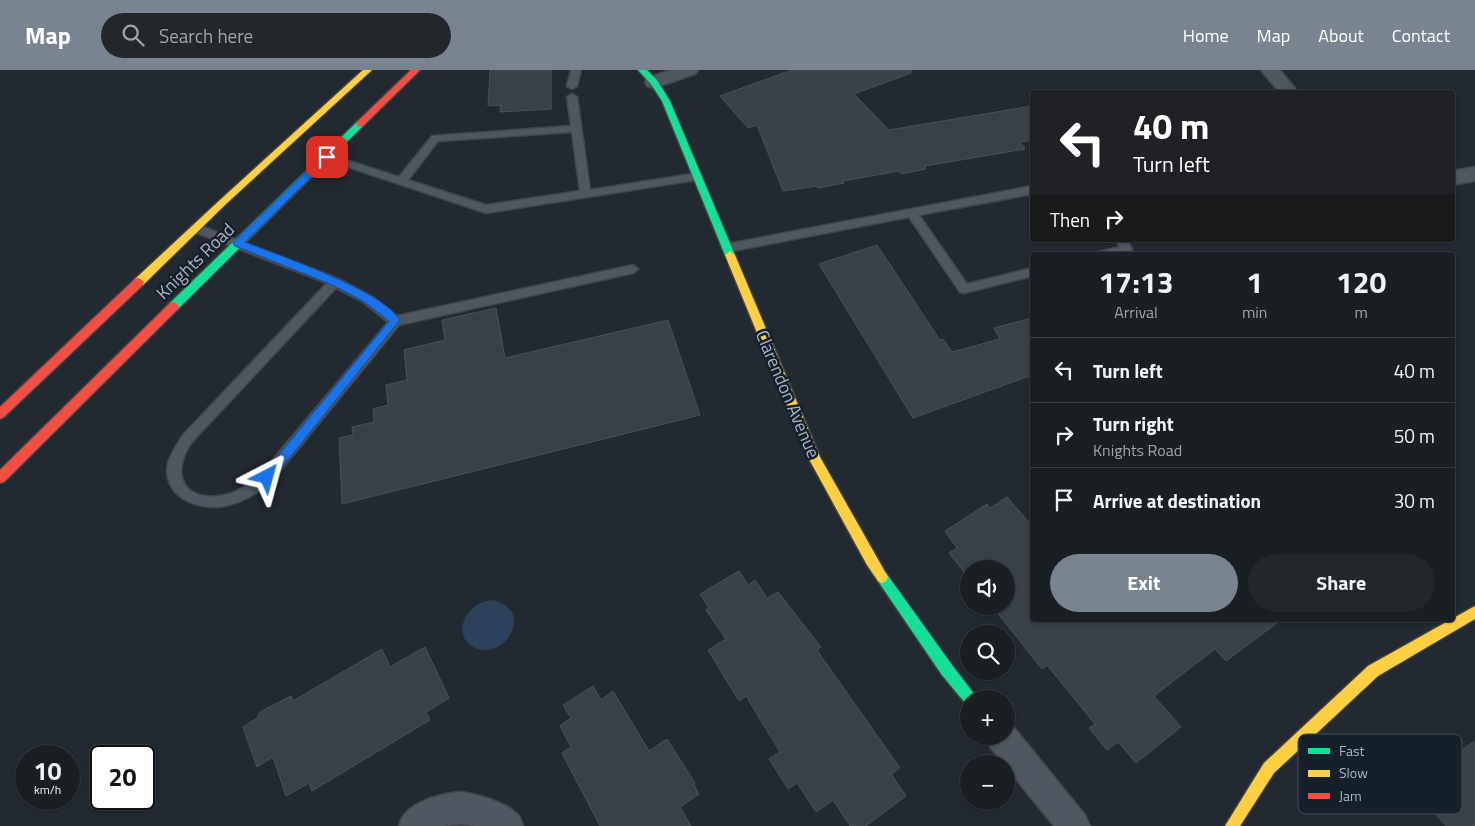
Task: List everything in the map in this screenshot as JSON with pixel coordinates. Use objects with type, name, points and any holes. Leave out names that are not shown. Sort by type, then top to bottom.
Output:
[{"type":"main road","name":"Knights Road","points":[[0,414],[196,228],[368,70]]},
{"type":"main road","name":"Knights Road","points":[[0,478],[416,70]]},
{"type":"main road","name":"Clarendon Avenue","points":[[648,76],[666,102],[815,460],[870,561],[964,690]]},
{"type":"main road","points":[[1305,734],[1373,671],[1475,612]]},
{"type":"main road","points":[[1232,826],[1269,768],[1298,741]]},
{"type":"street","points":[[648,76],[689,70]]},
{"type":"street","points":[[1270,70],[1287,90]]},
{"type":"street","points":[[1455,177],[1475,174]]},
{"type":"street","points":[[1008,745],[1074,826]]},
{"type":"street","points":[[415,826],[437,812],[457,808],[476,809],[493,815],[507,826]]},
{"type":"lane","points":[[572,86],[576,70]]},
{"type":"lane","points":[[572,97],[586,194]]},
{"type":"lane","points":[[402,181],[435,138],[576,129]]},
{"type":"lane","points":[[327,157],[486,209],[698,177]]},
{"type":"lane","points":[[727,248],[1030,190]]},
{"type":"lane","points":[[912,213],[964,289],[1030,272]]},
{"type":"lane","points":[[196,228],[335,282],[367,299],[395,320]]},
{"type":"lane","points":[[1114,252],[1127,249],[1122,242]]},
{"type":"lane","points":[[335,282],[187,439],[177,454],[173,469],[176,483],[184,494],[197,500],[215,502],[234,499],[259,484],[267,477],[395,320],[633,268]]},
{"type":"water","points":[[492,600],[506,606],[513,615],[514,626],[509,636],[501,644],[491,649],[480,650],[469,644],[465,639],[462,627],[470,610],[483,602]]},
{"type":"building","points":[[490,70],[551,70],[551,109],[500,112],[501,105],[488,106]]},
{"type":"building","points":[[792,70],[911,70],[911,73],[854,94],[889,130],[1030,106],[1030,140],[1020,142],[1025,149],[925,166],[926,169],[901,174],[899,171],[843,181],[844,183],[818,188],[817,186],[783,191],[757,125],[748,128],[720,96]]},
{"type":"building","points":[[877,245],[940,340],[943,339],[952,352],[1000,339],[994,328],[1030,319],[1030,376],[913,418],[819,264]]},
{"type":"building","points":[[496,308],[505,358],[668,320],[700,415],[342,504],[339,438],[353,435],[352,427],[374,422],[373,409],[388,405],[386,385],[407,380],[404,350],[445,340],[442,320]]},
{"type":"building","points":[[1007,497],[1030,524],[1030,622],[1278,622],[1226,661],[1215,649],[1154,696],[1181,727],[1136,763],[1118,742],[1107,750],[1089,728],[1095,724],[1047,665],[1042,669],[1015,635],[1015,625],[1007,625],[999,615],[1015,615],[1015,560],[960,560],[960,567],[949,553],[957,548],[945,531],[987,504],[990,508]]},
{"type":"building","points":[[739,571],[748,585],[755,580],[767,598],[778,592],[821,647],[817,650],[900,768],[891,774],[906,796],[866,826],[850,826],[833,800],[816,812],[797,783],[788,789],[769,759],[780,752],[746,696],[739,701],[708,650],[726,639],[706,610],[709,608],[700,594]]},
{"type":"building","points":[[425,647],[449,698],[426,712],[430,720],[312,791],[309,783],[286,796],[273,757],[257,767],[243,727],[257,718],[260,712],[291,696],[293,701],[382,649],[390,667]]},
{"type":"building","points":[[593,686],[601,700],[613,691],[649,751],[667,739],[695,783],[694,785],[699,794],[680,807],[691,826],[600,826],[562,753],[571,747],[560,726],[571,718],[563,705]]},
{"type":"building","points":[[1475,741],[1475,826],[1446,826],[1436,814],[1462,814],[1462,750]]},
{"type":"traffic: fast","points":[[642,70],[654,82],[666,101],[730,255]]},
{"type":"traffic: fast","points":[[174,306],[360,124]]},
{"type":"traffic: fast","points":[[882,577],[947,670],[964,690]]},
{"type":"traffic: slow","points":[[139,282],[223,202],[368,70]]},
{"type":"traffic: slow","points":[[730,255],[815,459],[871,561],[882,577]]},
{"type":"traffic: slow","points":[[1305,734],[1373,671],[1475,612]]},
{"type":"traffic: slow","points":[[1232,826],[1269,768],[1298,741]]},
{"type":"traffic: jam","points":[[360,124],[416,70]]},
{"type":"traffic: jam","points":[[0,414],[139,282]]},
{"type":"traffic: jam","points":[[0,478],[174,306]]},
{"type":"route","points":[[267,477],[395,320],[367,299],[335,282],[238,243],[327,157]]}]
